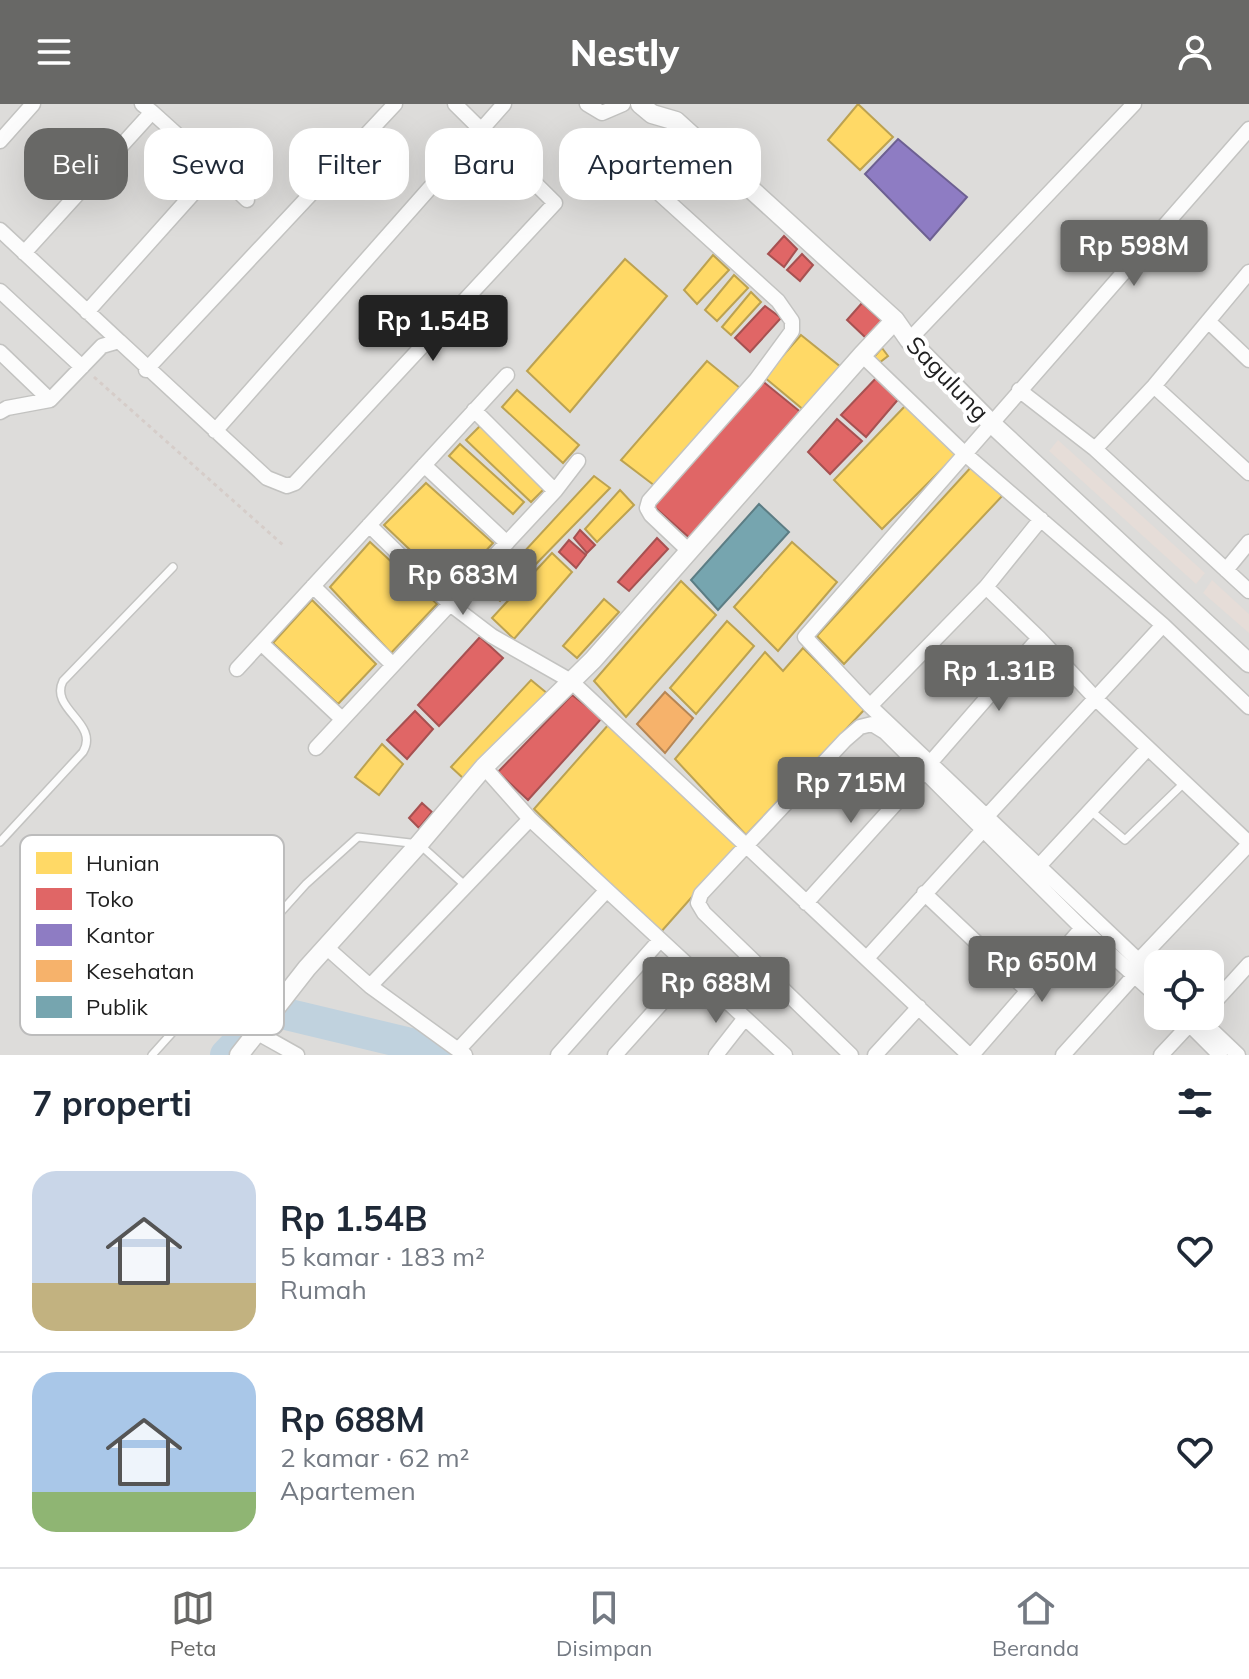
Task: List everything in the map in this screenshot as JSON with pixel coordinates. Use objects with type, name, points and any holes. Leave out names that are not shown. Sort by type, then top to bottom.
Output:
[{"type":"street","points":[[0,141],[33,104]]},
{"type":"street","points":[[146,370],[395,104]]},
{"type":"street","points":[[455,104],[477,128]]},
{"type":"street","points":[[484,128],[504,104]]},
{"type":"street","points":[[587,104],[602,113],[623,104]]},
{"type":"street","name":"Sagulung","points":[[640,104],[652,114],[678,118],[895,320],[909,340],[991,423],[1249,663]]},
{"type":"street","points":[[909,340],[1134,104]]},
{"type":"street","points":[[24,253],[147,108],[169,128]]},
{"type":"street","points":[[678,118],[653,179],[661,195],[778,301],[792,321],[792,331],[756,380],[649,501],[647,508],[651,515],[689,551]]},
{"type":"street","points":[[927,768],[805,637],[1249,129]]},
{"type":"street","points":[[0,230],[146,370],[267,478],[287,486],[295,483],[555,203],[543,191]]},
{"type":"street","points":[[215,431],[425,195]]},
{"type":"street","points":[[87,312],[187,200]]},
{"type":"street","points":[[1095,449],[1154,386],[1249,272]]},
{"type":"street","points":[[0,291],[82,367]]},
{"type":"street","points":[[284,996],[484,767],[593,660],[895,320]]},
{"type":"street","points":[[1208,321],[1249,360]]},
{"type":"street","points":[[0,412],[50,400],[102,346],[119,341]]},
{"type":"street","points":[[0,352],[50,400]]},
{"type":"street","points":[[862,355],[965,454],[1163,625],[1249,707]]},
{"type":"street","points":[[237,669],[507,375]]},
{"type":"street","points":[[1154,386],[1249,473]]},
{"type":"street","points":[[1019,390],[1095,449],[1249,591]]},
{"type":"street","points":[[474,410],[555,491]]},
{"type":"street","points":[[316,748],[555,491],[578,461]]},
{"type":"street","points":[[424,465],[507,543]]},
{"type":"street","points":[[870,706],[986,587],[1041,519]]},
{"type":"street","points":[[369,525],[450,604],[492,636],[571,681],[971,1055],[1082,928]]},
{"type":"street","points":[[1226,570],[1249,542]]},
{"type":"street","points":[[313,586],[393,665]]},
{"type":"street","points":[[986,587],[1096,699],[1249,844],[1138,961]]},
{"type":"street","points":[[867,958],[1163,625]]},
{"type":"street","points":[[806,903],[1039,638]]},
{"type":"street","points":[[261,643],[342,719]]},
{"type":"street","points":[[851,1055],[704,913],[698,903],[701,894],[860,727],[872,724],[927,768],[985,823],[1082,928],[1144,985]]},
{"type":"street","points":[[1039,866],[1148,748]]},
{"type":"street","points":[[484,767],[530,819],[785,1055]]},
{"type":"street","points":[[370,986],[530,819]]},
{"type":"street","points":[[985,823],[1039,866],[1144,966]]},
{"type":"street","points":[[326,947],[370,986],[462,1053],[607,890]]},
{"type":"street","points":[[924,893],[1028,991]]},
{"type":"street","points":[[558,1055],[660,940]]},
{"type":"street","points":[[1224,989],[1249,964]]},
{"type":"street","points":[[615,1055],[692,969]]},
{"type":"street","points":[[1063,1055],[1134,976]]},
{"type":"street","points":[[875,1055],[919,1007]]},
{"type":"street","points":[[716,1055],[745,1018]]},
{"type":"street","points":[[1161,1055],[1184,1030]]},
{"type":"street","points":[[1205,1030],[1220,1055]]},
{"type":"street","points":[[1212,1030],[1238,1055]]},
{"type":"street","points":[[239,1055],[254,1035]]},
{"type":"street","points":[[273,1035],[297,1055]]},
{"type":"lane","points":[[0,842],[88,743],[86,732],[60,697],[63,681],[173,567]]},
{"type":"lane","points":[[1090,810],[1125,840],[1183,784]]},
{"type":"lane","points":[[284,908],[358,837],[419,844],[467,887]]},
{"type":"lane","points":[[152,1055],[170,1035]]},
{"type":"path","points":[[82,367],[283,545]]},
{"type":"shaded area","points":[[0,104],[1249,104],[1249,1055],[0,1055]]},
{"type":"shaded area","points":[[1058,440],[1205,573],[1196,584],[1049,451]]},
{"type":"shaded area","points":[[1212,580],[1249,614],[1249,633],[1203,593]]},
{"type":"building: Hunian","points":[[858,104],[893,137],[860,170],[828,140]]},
{"type":"building: Hunian","points":[[713,255],[729,270],[697,304],[684,290]]},
{"type":"building: Hunian","points":[[625,259],[667,296],[570,412],[527,371]]},
{"type":"building: Hunian","points":[[734,275],[748,288],[717,321],[705,310]]},
{"type":"building: Hunian","points":[[751,292],[761,302],[731,335],[722,327]]},
{"type":"building: Hunian","points":[[801,335],[842,368],[805,411],[764,377]]},
{"type":"building: Hunian","points":[[882,348],[888,356],[879,363],[873,358]]},
{"type":"building: Hunian","points":[[707,361],[740,388],[655,486],[621,460]]},
{"type":"building: Hunian","points":[[517,390],[579,445],[563,463],[502,407]]},
{"type":"building: Hunian","points":[[907,404],[959,452],[882,529],[834,480]]},
{"type":"building: Hunian","points":[[481,425],[546,487],[531,502],[466,440]]},
{"type":"building: Hunian","points":[[460,444],[524,502],[513,514],[449,456]]},
{"type":"building: Hunian","points":[[973,465],[1004,494],[844,664],[817,636]]},
{"type":"building: Hunian","points":[[594,476],[610,488],[500,601],[488,591]]},
{"type":"building: Hunian","points":[[426,483],[493,543],[451,589],[384,525]]},
{"type":"building: Hunian","points":[[620,490],[634,505],[597,542],[585,529]]},
{"type":"building: Hunian","points":[[370,542],[437,604],[391,653],[330,587]]},
{"type":"building: Hunian","points":[[792,542],[837,582],[778,651],[734,607]]},
{"type":"building: Hunian","points":[[552,553],[572,572],[514,639],[492,618]]},
{"type":"building: Hunian","points":[[552,553],[572,572],[514,639],[492,618]]},
{"type":"building: Hunian","points":[[681,581],[716,615],[626,717],[594,681]]},
{"type":"building: Hunian","points":[[604,599],[619,612],[577,658],[563,646]]},
{"type":"building: Hunian","points":[[312,600],[376,664],[338,704],[273,643]]},
{"type":"building: Hunian","points":[[727,621],[754,646],[696,714],[670,688]]},
{"type":"building: Hunian","points":[[803,648],[865,709],[746,835],[675,759],[765,652],[783,671]]},
{"type":"building: Hunian","points":[[531,680],[548,694],[463,778],[451,767]]},
{"type":"building: Hunian","points":[[609,724],[738,845],[660,933],[534,809]]},
{"type":"building: Hunian","points":[[382,744],[403,764],[379,795],[355,777]]},
{"type":"building: Toko","points":[[784,236],[797,249],[784,267],[768,254]]},
{"type":"building: Toko","points":[[802,254],[813,265],[800,281],[787,270]]},
{"type":"building: Toko","points":[[862,303],[882,321],[866,338],[847,320]]},
{"type":"building: Toko","points":[[765,306],[781,318],[750,352],[735,338]]},
{"type":"building: Toko","points":[[879,375],[901,396],[866,437],[841,415]]},
{"type":"building: Toko","points":[[761,380],[803,414],[692,540],[651,504]]},
{"type":"building: Toko","points":[[837,419],[862,441],[830,474],[808,452]]},
{"type":"building: Toko","points":[[580,530],[595,545],[587,553],[574,538]]},
{"type":"building: Toko","points":[[657,538],[668,549],[629,591],[618,582]]},
{"type":"building: Toko","points":[[569,540],[586,555],[576,568],[559,552]]},
{"type":"building: Toko","points":[[480,637],[503,658],[439,726],[418,705]]},
{"type":"building: Toko","points":[[572,695],[602,718],[528,800],[498,772]]},
{"type":"building: Toko","points":[[415,711],[433,729],[407,759],[387,740]]},
{"type":"building: Toko","points":[[422,803],[432,812],[419,828],[409,818]]},
{"type":"building: Kantor","points":[[898,139],[967,197],[930,240],[865,174]]},
{"type":"building: Kesehatan","points":[[665,692],[693,718],[665,753],[637,724]]},
{"type":"building: Publik","points":[[759,504],[789,532],[718,610],[691,580]]},
{"type":"waterway","points":[[284,1014],[436,1050],[443,1055]]},
{"type":"waterway","points":[[226,1055],[245,1035]]}]
